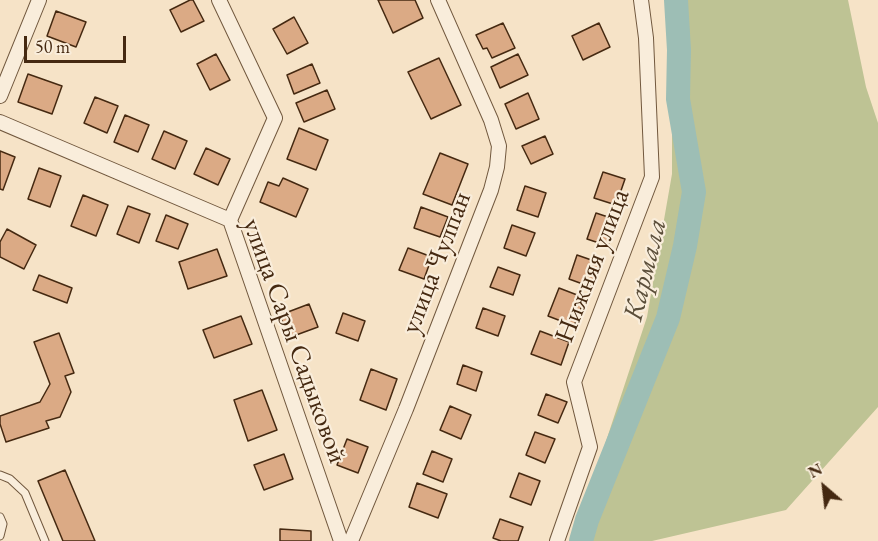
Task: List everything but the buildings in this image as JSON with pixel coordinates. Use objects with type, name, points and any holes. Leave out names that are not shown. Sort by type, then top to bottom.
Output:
[{"type":"street","points":[[0,96],[39,0]]},
{"type":"street","points":[[219,0],[275,118],[231,220]]},
{"type":"street","name":"улица Чулпан","points":[[351,541],[406,409],[491,190],[497,167],[499,146],[491,120],[438,0]]},
{"type":"street","name":"Нижняя улица","points":[[557,541],[590,447],[574,382],[652,177],[646,38],[641,0]]},
{"type":"street","name":"улица Сары Садыковой","points":[[0,122],[231,220],[341,541]]},
{"type":"lane","points":[[0,476],[10,479],[25,492],[45,541]]},
{"type":"lane","points":[[0,517],[3,524],[0,536],[2,541]]},
{"type":"green space","points":[[665,0],[848,0],[866,87],[878,123],[878,407],[786,510],[652,541],[573,541],[647,317],[672,174],[672,38]]},
{"type":"waterway","name":"Кармала","points":[[581,541],[587,520],[668,318],[685,246],[694,192],[678,99],[679,50],[676,0]]}]
